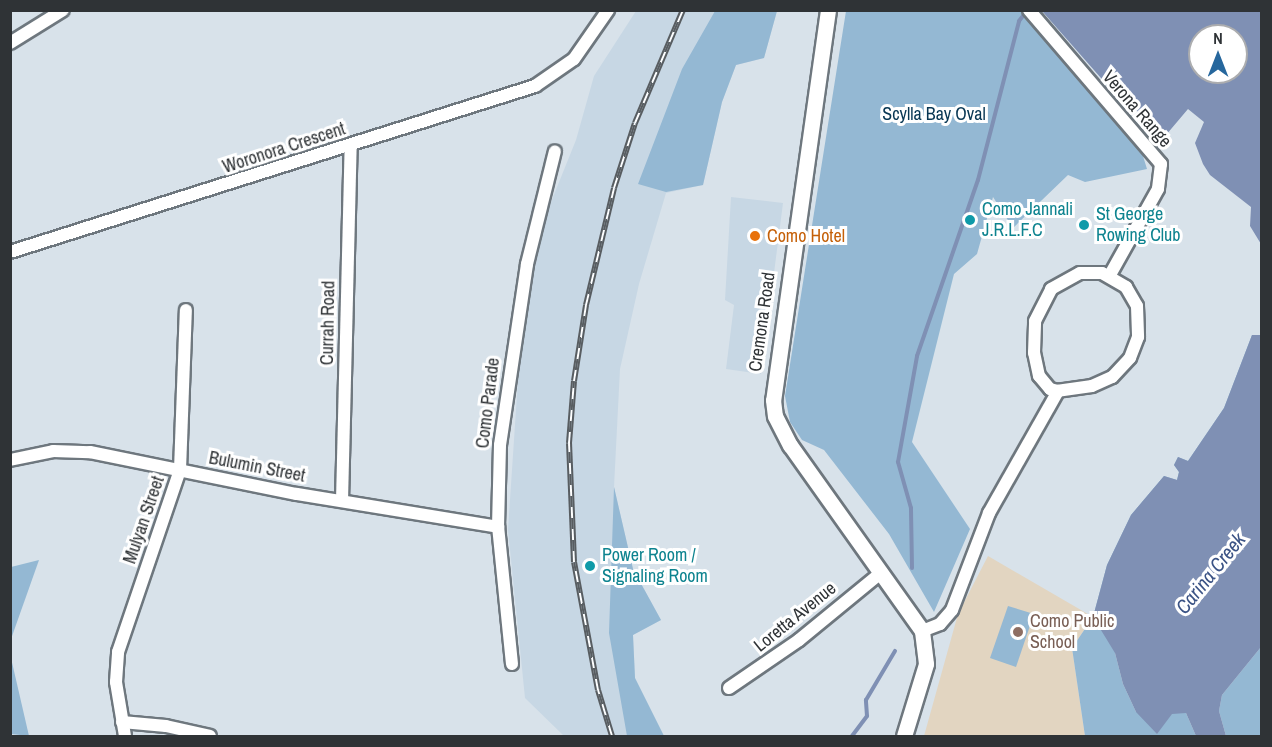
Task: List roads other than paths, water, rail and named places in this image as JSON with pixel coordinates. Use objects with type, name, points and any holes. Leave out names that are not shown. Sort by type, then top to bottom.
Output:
[{"type":"street","points":[[10,43],[63,10]]},
{"type":"street","name":"Woronora Crescent","points":[[10,252],[519,92],[565,68],[584,49],[608,10]]},
{"type":"street","name":"Cremona Road","points":[[828,10],[773,400],[786,438],[922,631]]},
{"type":"street","name":"Verona Range","points":[[1031,13],[1161,164],[1158,189],[1110,275]]},
{"type":"street","name":"Currah Road","points":[[342,501],[351,145]]},
{"type":"street","name":"Como Parade","points":[[512,664],[498,527],[500,445],[527,264],[555,151]]},
{"type":"street","points":[[1090,272],[1110,275],[1126,287],[1137,306],[1139,326],[1134,349],[1112,377],[1092,386],[1058,391],[1044,384],[1035,364],[1038,310],[1051,289],[1070,277],[1090,272]]},
{"type":"street","name":"Mulyan Street","points":[[126,736],[116,682],[118,652],[180,470],[186,310]]},
{"type":"street","points":[[904,736],[926,664],[922,631],[940,624],[952,610],[989,513],[1058,391]]},
{"type":"street","name":"Bulumin Street","points":[[10,460],[53,451],[90,452],[342,501],[498,527]]},
{"type":"street","name":"Loretta Avenue","points":[[729,688],[799,640],[882,572]]},
{"type":"street","points":[[122,722],[165,726],[210,736]]},
{"type":"water","points":[[1042,11],[1261,11],[1261,244],[1250,226],[1251,207],[1210,175],[1203,164],[1195,143],[1204,122],[1188,109],[1166,135],[1152,136]]},
{"type":"water","name":"Carina Creek","points":[[1252,335],[1262,335],[1261,647],[1222,695],[1219,711],[1226,736],[1196,736],[1186,713],[1172,714],[1157,734],[1136,712],[1123,684],[1115,653],[1093,617],[1107,565],[1131,515],[1164,476],[1177,480],[1179,472],[1174,465],[1178,457],[1188,461],[1224,408]]},
{"type":"waterway","points":[[912,568],[911,508],[898,462],[917,356],[978,180],[1019,21],[1026,12]]},
{"type":"waterway","points":[[852,736],[867,716],[866,700],[895,651]]},
{"type":"railway","points":[[612,736],[598,690],[574,562],[569,443],[574,381],[586,305],[614,188],[635,123],[683,10]]},
{"type":"place","name":"Como Jannali J.R.L.F.C","points":[[970,220]]},
{"type":"place","name":"St George Rowing Club","points":[[1084,225]]},
{"type":"place","name":"Como Hotel","points":[[755,236]]},
{"type":"place","name":"Power Room / Signaling Room","points":[[590,566]]},
{"type":"place","name":"Como Public School","points":[[1018,632]]},
{"type":"park label","name":"Scylla Bay Oval","points":[[934,114]]}]
